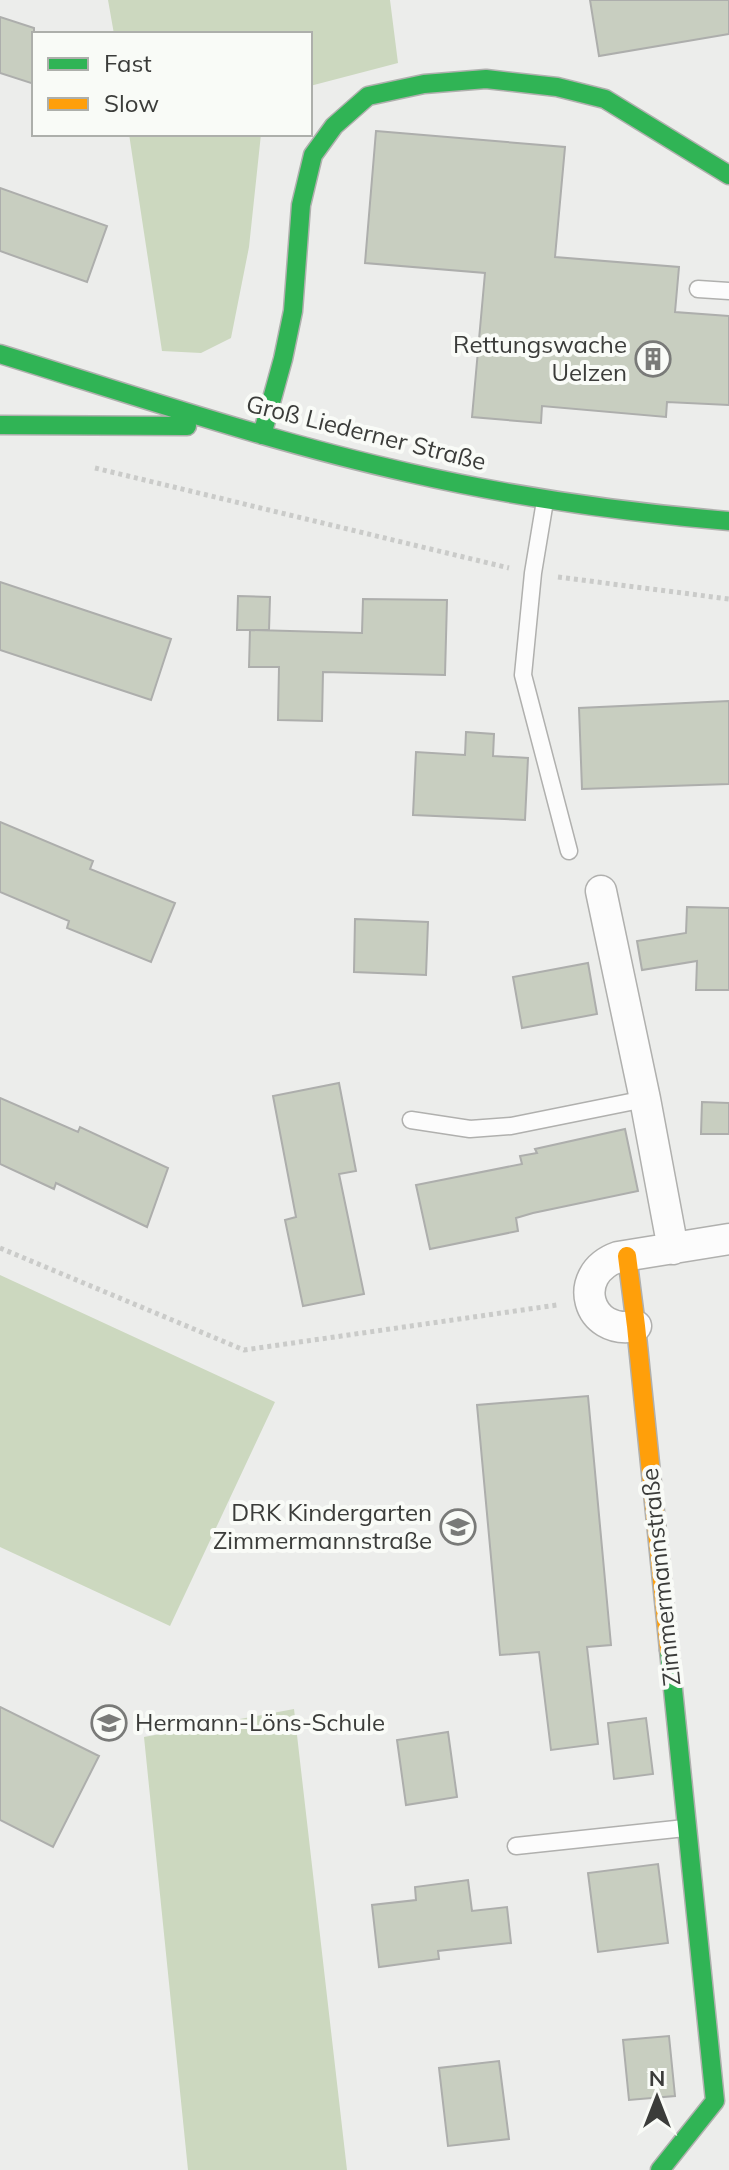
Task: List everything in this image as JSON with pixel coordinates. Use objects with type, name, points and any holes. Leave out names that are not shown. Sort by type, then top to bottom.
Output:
[{"type":"street","points":[[262,435],[293,311],[301,205],[313,155],[334,126],[368,96],[424,84],[486,79],[557,87],[605,99],[729,175]]},
{"type":"street","name":"Groß Liederner Straße","points":[[0,354],[262,435],[411,473],[546,500],[729,521]]},
{"type":"street","points":[[0,425],[238,427]]},
{"type":"street","points":[[601,891],[673,1249]]},
{"type":"street","points":[[636,1326],[624,1329],[613,1326],[594,1312],[589,1286],[597,1270],[610,1260],[627,1256],[729,1239]]},
{"type":"street","name":"Zimmermannstraße","points":[[627,1256],[686,1828],[718,2038],[715,2101],[660,2170]]},
{"type":"lane","points":[[698,289],[729,291]]},
{"type":"lane","points":[[546,500],[533,573],[523,675],[569,851]]},
{"type":"lane","points":[[411,1120],[470,1129],[511,1126],[645,1099]]},
{"type":"lane","points":[[516,1846],[686,1828]]},
{"type":"path","points":[[91,467],[533,573],[729,599]]},
{"type":"path","points":[[0,1248],[244,1350],[590,1300]]},
{"type":"green space","points":[[108,0],[390,0],[398,63],[312,85],[312,32],[114,32]]},
{"type":"green space","points":[[129,136],[261,136],[249,247],[231,338],[201,353],[162,351]]},
{"type":"green space","points":[[0,1275],[275,1402],[170,1626],[0,1547]]},
{"type":"green space","points":[[294,1709],[347,2170],[188,2170],[144,1737]]},
{"type":"building","points":[[590,0],[729,0],[729,34],[599,56]]},
{"type":"building","points":[[0,17],[34,28],[32,83],[0,73]]},
{"type":"building","points":[[376,131],[565,147],[555,257],[679,267],[675,312],[729,316],[729,405],[667,402],[666,417],[542,406],[541,423],[472,417],[485,273],[365,263]]},
{"type":"building","points":[[0,188],[107,226],[87,282],[0,251]]},
{"type":"building","points":[[0,582],[171,639],[151,700],[0,650]]},
{"type":"building","points":[[238,596],[270,597],[269,630],[237,630]]},
{"type":"building","points":[[363,599],[447,600],[445,675],[323,672],[322,721],[278,720],[279,667],[249,667],[250,630],[362,633]]},
{"type":"building","points":[[729,701],[729,784],[582,789],[579,708]]},
{"type":"building","points":[[466,732],[494,734],[493,756],[528,758],[525,820],[413,815],[416,752],[465,755]]},
{"type":"building","points":[[0,822],[93,861],[90,869],[175,903],[151,962],[67,928],[69,921],[0,892]]},
{"type":"building","points":[[687,907],[729,908],[729,990],[696,990],[697,961],[642,970],[637,941],[686,933]]},
{"type":"building","points":[[355,919],[428,922],[426,975],[354,972]]},
{"type":"building","points":[[588,963],[597,1014],[522,1028],[513,977]]},
{"type":"building","points":[[339,1083],[356,1171],[339,1174],[364,1294],[303,1306],[285,1220],[296,1217],[273,1096]]},
{"type":"building","points":[[0,1098],[78,1132],[80,1127],[168,1168],[147,1227],[56,1183],[54,1189],[0,1164]]},
{"type":"building","points":[[702,1102],[729,1103],[729,1134],[701,1134]]},
{"type":"building","points":[[625,1129],[638,1191],[533,1213],[516,1218],[518,1231],[430,1249],[416,1185],[522,1164],[520,1156],[537,1153],[535,1149]]},
{"type":"building","points":[[588,1396],[611,1645],[587,1647],[598,1744],[551,1750],[539,1652],[500,1655],[477,1405]]},
{"type":"building","points":[[0,1707],[99,1756],[53,1847],[0,1820]]},
{"type":"building","points":[[646,1718],[653,1774],[614,1779],[608,1723]]},
{"type":"building","points":[[448,1732],[457,1797],[406,1805],[397,1740]]},
{"type":"building","points":[[658,1864],[668,1943],[598,1952],[588,1873]]},
{"type":"building","points":[[468,1880],[472,1911],[507,1907],[511,1943],[438,1951],[439,1959],[379,1967],[372,1905],[416,1900],[415,1887]]},
{"type":"building","points":[[669,2036],[675,2096],[629,2100],[623,2040]]},
{"type":"building","points":[[499,2061],[509,2139],[448,2146],[439,2068]]},
{"type":"traffic: fast","points":[[262,435],[293,311],[301,205],[313,155],[334,126],[368,96],[424,84],[486,79],[557,87],[605,99],[729,175]]},
{"type":"traffic: fast","points":[[0,354],[255,433],[410,473],[569,503],[729,521]]},
{"type":"traffic: fast","points":[[0,425],[187,426]]},
{"type":"traffic: fast","points":[[660,2170],[715,2101],[669,1650]]},
{"type":"traffic: slow","points":[[627,1256],[669,1650]]},
{"type":"place","name":"Rettungswache Uelzen","points":[[653,359]]},
{"type":"place","name":"DRK Kindergarten Zimmermannstraße","points":[[458,1527]]},
{"type":"place","name":"Hermann-Löns-Schule","points":[[109,1723]]}]
